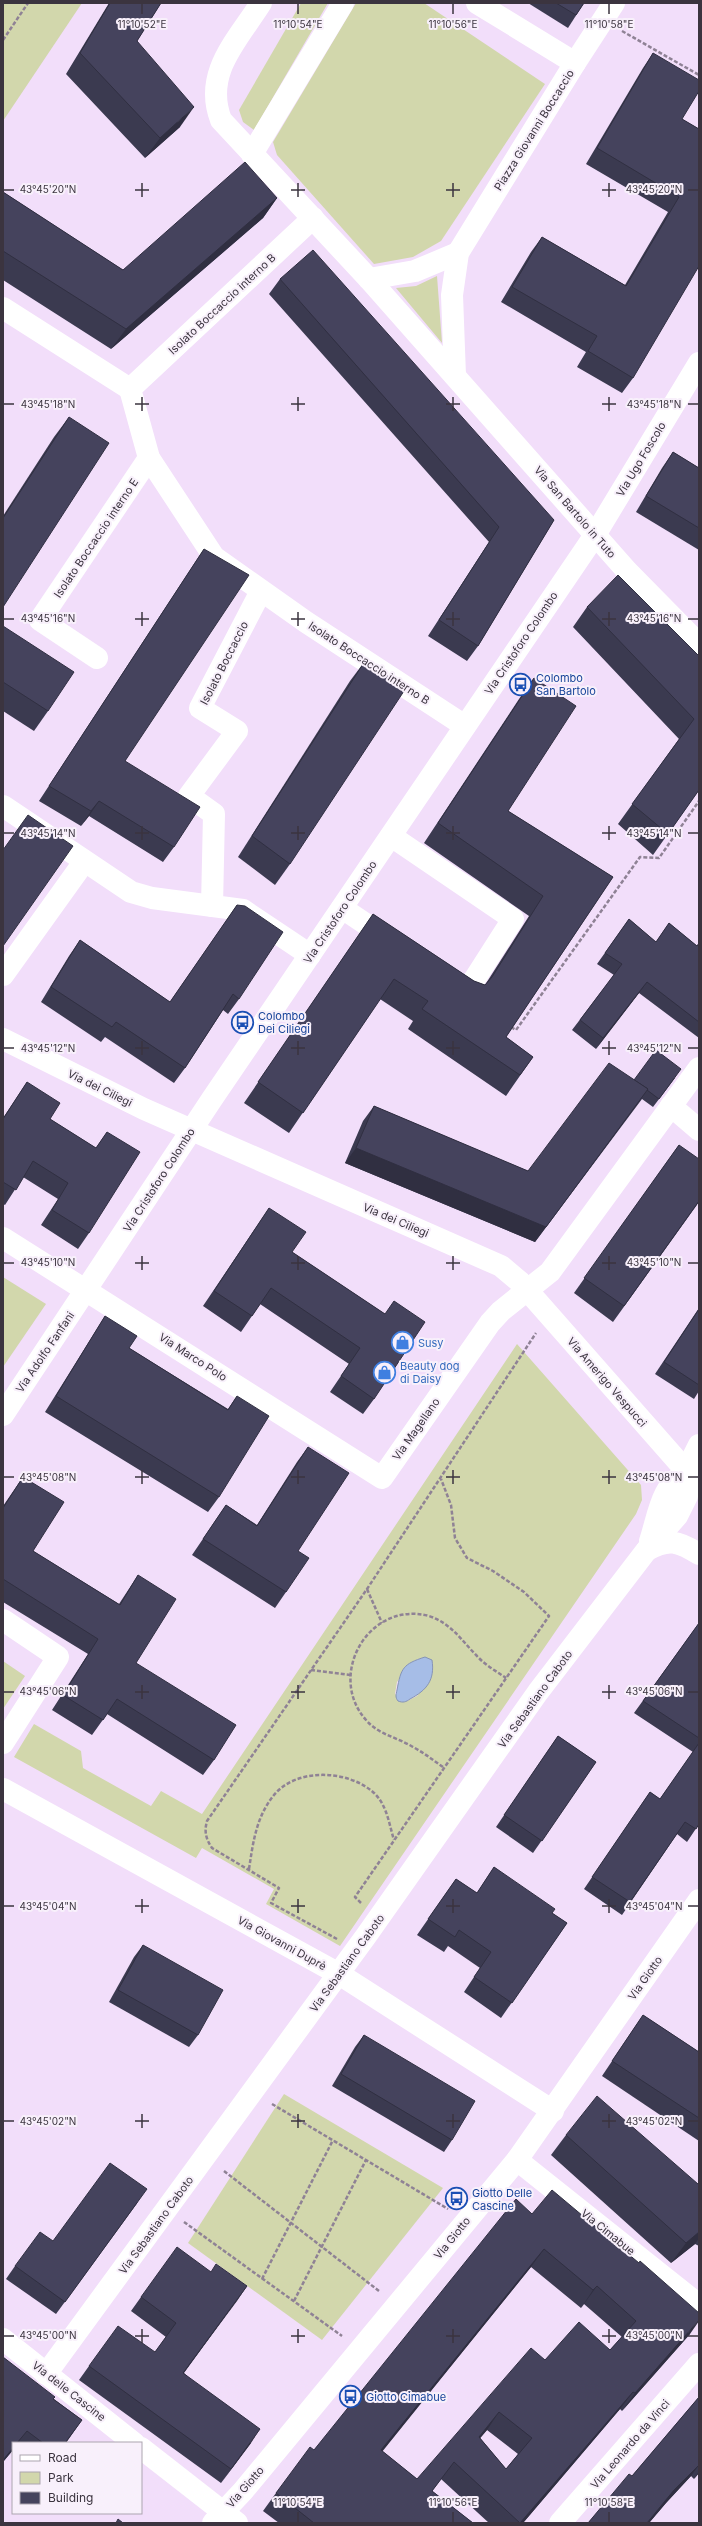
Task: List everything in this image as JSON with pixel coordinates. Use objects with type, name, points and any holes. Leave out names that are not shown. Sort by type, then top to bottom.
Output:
[{"type":"street","points":[[261,3],[221,65],[216,82],[217,109],[221,120],[369,279],[455,376]]},
{"type":"street","points":[[252,154],[343,3]]},
{"type":"street","name":"Piazza Giovanni Boccaccio","points":[[455,376],[452,295],[458,253],[574,63],[477,3]]},
{"type":"street","points":[[574,63],[608,12]]},
{"type":"street","name":"Isolato Boccaccio interno B","points":[[313,218],[130,389],[149,458],[214,557],[261,591],[465,726]]},
{"type":"street","points":[[369,279],[415,271],[458,253]]},
{"type":"street","points":[[3,308],[130,389]]},
{"type":"street","name":"Via Ugo Foscolo","points":[[595,535],[699,363]]},
{"type":"street","name":"Via San Bartolo in Tuto","points":[[455,376],[595,535],[699,644]]},
{"type":"street","name":"Isolato Boccaccio interno E","points":[[97,658],[40,620],[149,458]]},
{"type":"street","name":"Via Cristoforo Colombo","points":[[87,1290],[191,1131],[595,535]]},
{"type":"street","name":"Isolato Boccaccio","points":[[212,906],[214,814],[189,796],[237,731],[200,708],[261,591]]},
{"type":"street","points":[[3,806],[84,862],[138,895],[243,910],[310,955]]},
{"type":"street","points":[[391,836],[514,919],[467,991],[434,970]]},
{"type":"street","points":[[3,975],[84,862]]},
{"type":"street","points":[[342,908],[408,952]]},
{"type":"street","name":"Via dei Ciliegi","points":[[3,1039],[191,1131],[490,1261],[510,1273],[527,1290]]},
{"type":"street","points":[[527,1290],[550,1272],[699,1068]]},
{"type":"street","points":[[671,1106],[699,1130]]},
{"type":"street","name":"Via Marco Polo","points":[[3,1238],[382,1478]]},
{"type":"street","name":"Via Adolfo Fanfani","points":[[3,1415],[87,1290]]},
{"type":"street","name":"Via Magellano","points":[[382,1478],[490,1323],[501,1311],[527,1290]]},
{"type":"street","name":"Via Amerigo Vespucci","points":[[527,1290],[693,1479],[699,1496]]},
{"type":"street","name":"Via Sebastiano Caboto","points":[[46,2374],[339,1974],[538,1692],[646,1551],[672,1523],[682,1508],[693,1479],[690,1461],[699,1445]]},
{"type":"street","name":"Via Sebastiano Caboto","points":[[646,1551],[660,1543],[672,1542],[699,1554]]},
{"type":"street","points":[[3,1620],[58,1657],[3,1743]]},
{"type":"street","name":"Via Giovanni Duprè","points":[[3,1789],[339,1974],[553,2111]]},
{"type":"street","name":"Via Giotto","points":[[224,2519],[360,2349],[517,2160],[553,2111],[699,1900]]},
{"type":"street","name":"Via Cimabue","points":[[517,2160],[699,2305]]},
{"type":"street","name":"Via delle Cascine","points":[[3,2339],[133,2442]]},
{"type":"street","name":"Via Leonardo da Vinci","points":[[560,2523],[699,2364]]},
{"type":"street","points":[[142,2449],[224,2519]]},
{"type":"path","points":[[3,40],[28,3]]},
{"type":"path","points":[[608,12],[699,75]]},
{"type":"path","points":[[510,1026],[516,1030],[640,856],[658,858],[699,801]]},
{"type":"path","points":[[342,1934],[338,1940],[271,1903],[278,1888],[249,1869],[212,1848],[207,1840],[205,1831],[207,1821],[367,1589],[537,1332]]},
{"type":"path","points":[[358,1910],[362,1904],[355,1897],[549,1616],[524,1592],[493,1571],[467,1558],[455,1538],[451,1505],[441,1479]]},
{"type":"path","points":[[367,1589],[382,1623]]},
{"type":"path","points":[[444,1767],[412,1746],[387,1736],[366,1720],[353,1698],[350,1675],[353,1658],[360,1644],[368,1633],[382,1623],[413,1614],[428,1616],[445,1623],[478,1657],[506,1678]]},
{"type":"path","points":[[311,1670],[350,1675]]},
{"type":"path","points":[[249,1869],[255,1832],[266,1807],[275,1794],[304,1777],[333,1775],[362,1784],[374,1794],[384,1806],[394,1841]]},
{"type":"path","points":[[253,2092],[466,2221]]},
{"type":"path","points":[[262,2278],[333,2140]]},
{"type":"path","points":[[206,2157],[397,2305]]},
{"type":"path","points":[[294,2301],[366,2160]]},
{"type":"path","points":[[167,2210],[360,2349]]},
{"type":"green space","points":[[3,3],[82,3],[3,121]]},
{"type":"green space","points":[[301,3],[328,3],[254,130],[243,122],[239,110]]},
{"type":"green space","points":[[356,3],[424,3],[545,84],[441,241],[413,257],[374,264],[277,155],[273,142]]},
{"type":"green space","points":[[437,276],[442,343],[396,288],[416,286]]},
{"type":"green space","points":[[3,1277],[46,1304],[3,1367]]},
{"type":"green space","points":[[517,1344],[641,1485],[642,1500],[636,1514],[340,1946],[266,1904],[274,1889],[202,1848],[196,1858],[14,1757],[34,1724],[81,1751],[83,1768],[151,1806],[161,1791],[202,1814]],"holes":[[[421,1658],[433,1665],[431,1676],[417,1696],[407,1701],[395,1694],[397,1682],[412,1662]]]},
{"type":"green space","points":[[3,1661],[25,1676],[3,1709]]},
{"type":"green space","points":[[284,2094],[443,2188],[322,2340],[188,2243]]},
{"type":"water","points":[[425,1657],[432,1660],[433,1667],[431,1679],[428,1684],[416,1696],[407,1701],[398,1701],[396,1695],[398,1683],[404,1668],[412,1662]]},
{"type":"building","points":[[110,3],[161,3],[137,41],[194,107],[160,138],[80,53]]},
{"type":"building","points":[[556,3],[584,3],[576,15]]},
{"type":"building","points":[[653,53],[699,80],[699,91],[682,119],[699,129],[699,266],[633,378],[588,351],[597,336],[512,287],[542,237],[626,286],[679,197],[597,148]]},
{"type":"building","points":[[245,162],[277,198],[126,329],[3,251],[3,192],[123,270]]},
{"type":"building","points":[[313,250],[554,520],[478,646],[439,620],[499,527],[280,279]]},
{"type":"building","points":[[69,417],[109,443],[3,607],[3,518]]},
{"type":"building","points":[[673,452],[699,468],[699,528],[646,496]]},
{"type":"building","points":[[204,549],[249,575],[125,761],[200,807],[174,847],[99,801],[91,811],[49,786]]},
{"type":"building","points":[[618,575],[699,656],[699,790],[668,834],[632,804],[694,719],[587,607]]},
{"type":"building","points":[[3,626],[74,672],[48,711],[3,682]]},
{"type":"building","points":[[365,661],[406,688],[290,864],[252,836]]},
{"type":"building","points":[[534,678],[576,706],[508,811],[613,877],[506,1037],[533,1057],[520,1075],[422,1009],[428,1001],[394,979],[303,1113],[258,1082],[373,914],[474,981],[485,985],[492,977],[543,896],[438,823]]},
{"type":"building","points":[[28,815],[73,846],[3,946],[3,850]]},
{"type":"building","points":[[237,905],[245,906],[283,932],[239,999],[233,994],[185,1068],[116,1022],[112,1027],[51,987],[80,940],[170,1002]]},
{"type":"building","points":[[629,919],[656,942],[669,923],[697,946],[699,943],[699,1022],[647,982],[603,1038],[580,1020],[622,964],[605,953]]},
{"type":"building","points":[[656,1050],[681,1069],[659,1099],[647,1090],[648,1089],[634,1080]]},
{"type":"building","points":[[609,1063],[648,1089],[546,1227],[356,1148],[374,1106],[528,1171]]},
{"type":"building","points":[[27,1082],[60,1103],[50,1119],[96,1148],[107,1132],[140,1152],[89,1233],[52,1210],[68,1183],[33,1161],[16,1190],[3,1182],[3,1119]]},
{"type":"building","points":[[679,1145],[699,1159],[699,1201],[624,1306],[584,1278]]},
{"type":"building","points":[[269,1208],[306,1232],[292,1252],[385,1314],[394,1301],[425,1322],[374,1399],[341,1376],[360,1348],[271,1288],[252,1316],[214,1291]]},
{"type":"building","points":[[699,1309],[699,1385],[664,1362]]},
{"type":"building","points":[[105,1316],[137,1336],[129,1348],[228,1410],[237,1396],[269,1416],[219,1497],[56,1396]]},
{"type":"building","points":[[308,1447],[349,1473],[298,1551],[309,1558],[286,1592],[203,1539],[226,1505],[257,1526]]},
{"type":"building","points":[[23,1477],[64,1502],[33,1551],[120,1605],[138,1575],[176,1599],[136,1663],[236,1725],[214,1760],[117,1699],[103,1720],[63,1695],[98,1639],[3,1579],[3,1508]]},
{"type":"building","points":[[699,1623],[699,1738],[643,1701]]},
{"type":"building","points":[[558,1736],[596,1762],[542,1841],[504,1815]]},
{"type":"building","points":[[699,1743],[699,1824],[696,1829],[685,1822],[630,1902],[592,1877],[650,1792],[660,1799]]},
{"type":"building","points":[[494,1867],[555,1909],[552,1913],[567,1923],[512,2003],[474,1977],[491,1952],[459,1930],[455,1937],[428,1919],[456,1879],[477,1893]]},
{"type":"building","points":[[143,1945],[223,1990],[198,2035],[118,1990]]},
{"type":"building","points":[[643,2015],[699,2052],[699,2118],[612,2061]]},
{"type":"building","points":[[364,2035],[475,2101],[452,2140],[341,2074]]},
{"type":"building","points":[[597,2096],[698,2184],[699,2183],[699,2232],[686,2243],[566,2135]]},
{"type":"building","points":[[110,2163],[147,2189],[65,2302],[15,2266],[40,2232],[53,2241]]},
{"type":"building","points":[[552,2190],[639,2263],[640,2261],[699,2313],[699,2320],[635,2393],[633,2392],[520,2523],[454,2462],[432,2491],[473,2523],[314,2523],[276,2493],[310,2447],[314,2450],[516,2199],[532,2214]],"holes":[[[544,2249],[593,2290],[597,2286],[636,2321],[610,2350],[579,2322],[545,2360],[531,2348],[417,2479],[381,2450]],[[499,2412],[532,2438],[506,2469],[479,2437]]]},
{"type":"building","points":[[177,2247],[211,2272],[216,2264],[247,2286],[183,2373],[260,2429],[231,2469],[89,2366],[118,2326],[155,2352],[176,2323],[141,2297]]},
{"type":"building","points":[[3,2357],[55,2397],[53,2399],[82,2420],[66,2442],[42,2442],[27,2431],[18,2442],[12,2442],[12,2449],[3,2460]]},
{"type":"building","points":[[699,2397],[699,2465],[674,2490],[647,2523],[588,2523],[629,2474],[632,2476]]},
{"type":"building","points":[[118,2519],[123,2523],[116,2523]]},
{"type":"place","name":"Colombo San Bartolo","points":[[520,684]]},
{"type":"place","name":"Colombo Dei Ciliegi","points":[[242,1022]]},
{"type":"place","name":"Susy","points":[[403,1343]]},
{"type":"place","name":"Beauty dog di Daisy","points":[[385,1372]]},
{"type":"place","name":"Giotto Delle Cascine","points":[[456,2199]]},
{"type":"place","name":"Giotto Cimabue","points":[[350,2397]]}]
